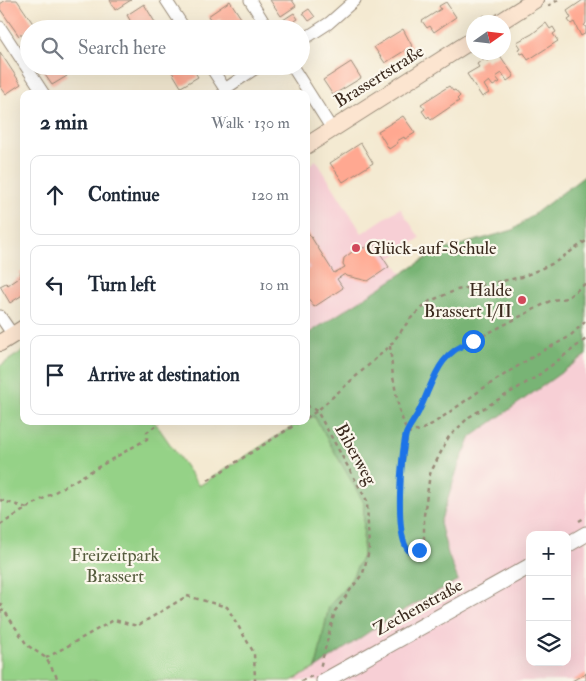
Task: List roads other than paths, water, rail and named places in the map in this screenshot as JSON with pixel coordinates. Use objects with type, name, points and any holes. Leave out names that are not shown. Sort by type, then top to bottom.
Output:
[{"type":"main road","points":[[511,15],[535,0]]},
{"type":"main road","name":"Brassertstraße","points":[[310,143],[466,44]]},
{"type":"street","points":[[166,0],[179,20]]},
{"type":"street","points":[[250,0],[262,20]]},
{"type":"street","points":[[310,35],[328,23],[355,0]]},
{"type":"street","points":[[0,27],[20,57]]},
{"type":"street","points":[[32,75],[41,90]]},
{"type":"street","points":[[215,75],[224,89],[245,75]]},
{"type":"street","points":[[298,75],[307,90]]},
{"type":"street","points":[[310,94],[332,129]]},
{"type":"street","points":[[0,316],[12,335]]},
{"type":"street","points":[[571,543],[586,534]]},
{"type":"street","name":"Zechenstraße","points":[[324,681],[526,568]]},
{"type":"place","name":"Glück-auf-Schule","points":[[356,248]]},
{"type":"place","name":"Halde Brassert I/II","points":[[522,300]]},
{"type":"park label","name":"Freizeitpark Brassert","points":[[115,565]]}]
